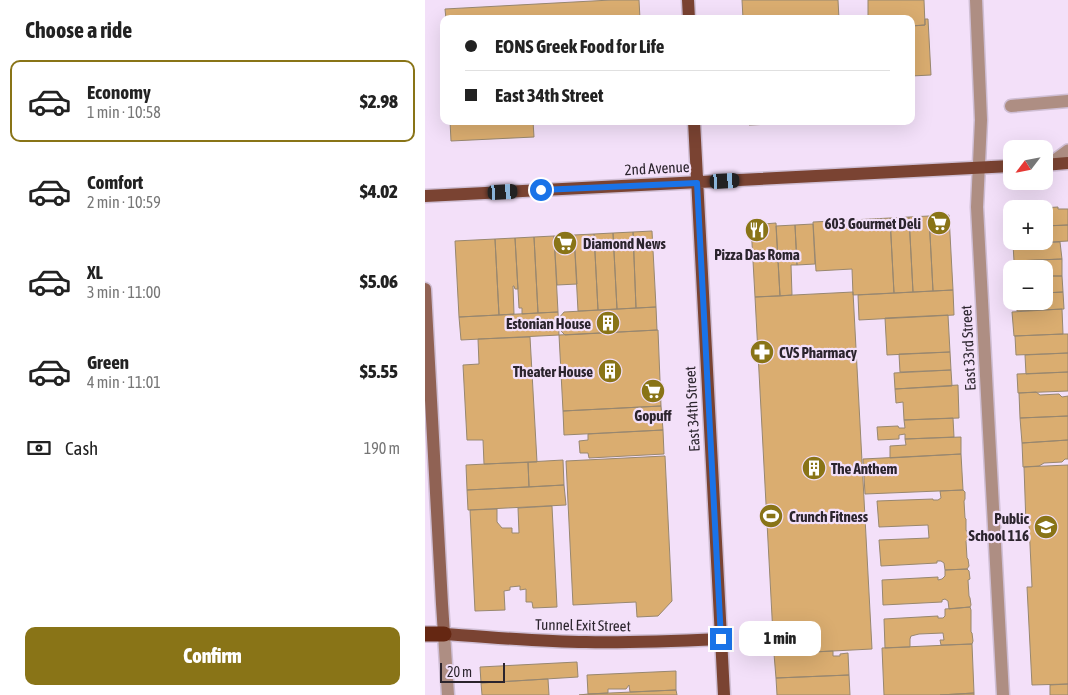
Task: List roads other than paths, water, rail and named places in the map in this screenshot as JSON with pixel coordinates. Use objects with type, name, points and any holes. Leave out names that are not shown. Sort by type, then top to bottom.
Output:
[{"type":"highway","points":[[425,634],[445,634]]},
{"type":"main road","points":[[688,0],[689,15]]},
{"type":"main road","name":"East 34th Street","points":[[694,125],[724,695]]},
{"type":"main road","points":[[1053,164],[1068,163]]},
{"type":"main road","name":"2nd Avenue","points":[[425,196],[1003,166]]},
{"type":"main road","points":[[425,289],[441,604],[445,634]]},
{"type":"main road","name":"Tunnel Exit Street","points":[[445,634],[586,642],[721,639]]},
{"type":"street","name":"East 33rd Street","points":[[976,0],[981,120],[977,207],[1003,695]]},
{"type":"street","points":[[1011,106],[1068,101]]},
{"type":"street","points":[[445,634],[448,695]]},
{"type":"lane","points":[[1053,160],[1068,150]]},
{"type":"place","name":"603 Gourmet Deli","points":[[939,223]]},
{"type":"place","name":"Pizza Das Roma","points":[[757,230]]},
{"type":"place","name":"Diamond News","points":[[565,243]]},
{"type":"place","name":"Estonian House","points":[[608,323]]},
{"type":"place","name":"CVS Pharmacy","points":[[762,352]]},
{"type":"place","name":"Theater House","points":[[610,371]]},
{"type":"place","name":"Gopuff","points":[[653,391]]},
{"type":"place","name":"The Anthem","points":[[814,468]]},
{"type":"place","name":"Crunch Fitness","points":[[771,516]]},
{"type":"place","name":"Public School 116","points":[[1046,527]]}]
